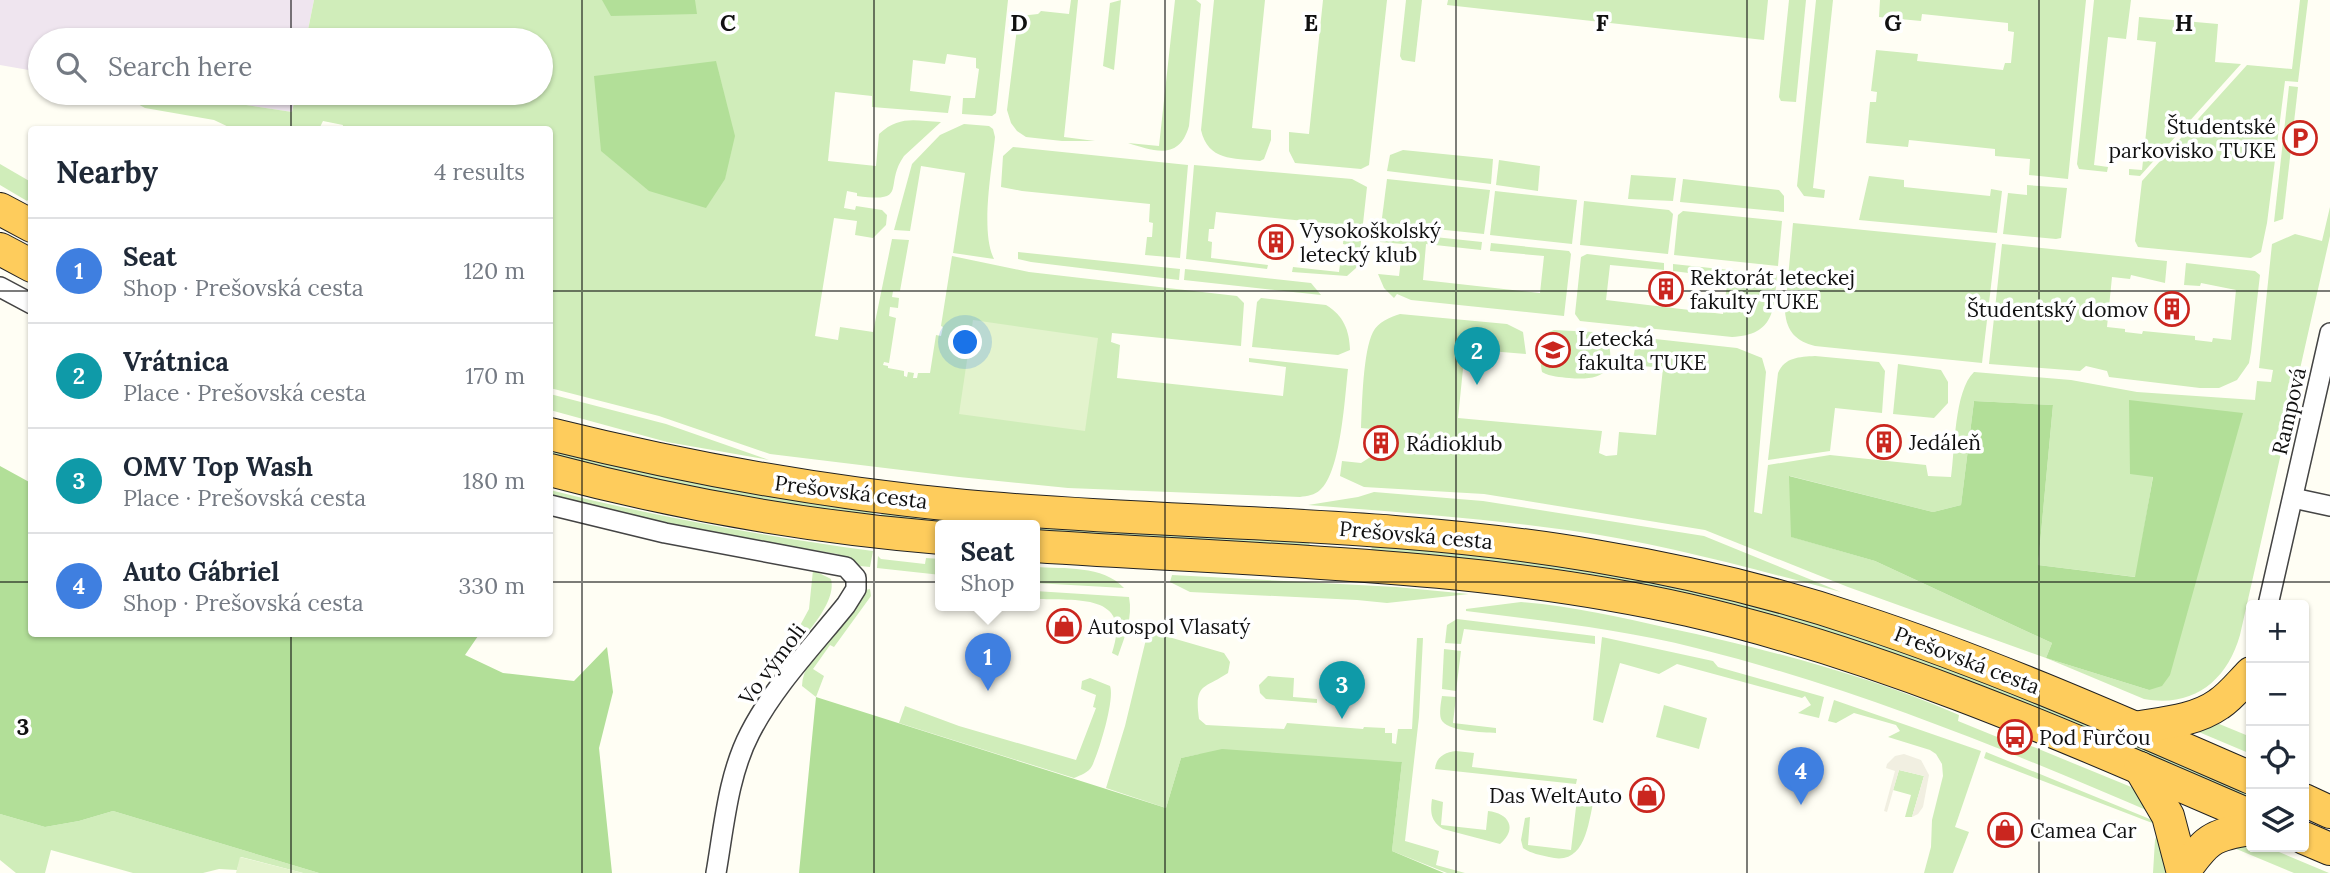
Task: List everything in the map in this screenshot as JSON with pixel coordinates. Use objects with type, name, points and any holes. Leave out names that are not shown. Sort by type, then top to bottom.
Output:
[{"type":"highway","points":[[0,209],[28,224]]},
{"type":"highway","points":[[0,249],[28,264]]},
{"type":"highway","name":"Prešovská cesta","points":[[553,435],[691,467],[881,497],[1005,509],[1441,536],[1540,547],[1647,565],[1755,590],[1857,620],[2017,678],[2246,776]]},
{"type":"highway","name":"Prešovská cesta","points":[[553,471],[736,512],[935,537]]},
{"type":"highway","name":"Prešovská cesta","points":[[1040,546],[1430,571],[1535,583],[1644,601],[1735,622],[1850,655],[1955,692],[2246,814]]},
{"type":"highway","points":[[2134,728],[2190,718],[2219,704],[2246,678]]},
{"type":"highway","points":[[2140,768],[2168,816],[2183,873]]},
{"type":"highway","points":[[2183,873],[2208,842],[2225,833],[2246,830]]},
{"type":"highway","points":[[2309,840],[2330,849]]},
{"type":"street","points":[[0,287],[28,302]]},
{"type":"street","name":"Rampová","points":[[2269,600],[2330,333]]},
{"type":"street","points":[[2293,498],[2330,506]]},
{"type":"street","name":"Vo výmoli","points":[[553,506],[664,533],[846,567],[856,578],[856,589],[763,710],[749,735],[737,766],[716,873]]},
{"type":"shaded area","points":[[0,0],[314,0],[308,28],[28,28],[28,70],[0,65]]},
{"type":"shaded area","points":[[246,105],[293,105],[292,112]]},
{"type":"shaded area","points":[[1904,754],[1921,760],[1929,775],[1923,807],[1912,817],[1924,776],[1899,770],[1887,812],[1884,811],[1895,771],[1886,768],[1887,764],[1895,756]]},
{"type":"green space","points":[[314,0],[1008,0],[996,113],[992,116],[962,114],[963,98],[975,98],[979,69],[976,68],[976,58],[947,54],[945,64],[913,60],[910,91],[951,96],[948,113],[872,107],[872,96],[835,92],[828,161],[876,166],[879,134],[887,128],[908,120],[941,122],[904,156],[890,194],[873,198],[857,196],[857,193],[847,191],[844,208],[855,210],[856,206],[882,210],[887,215],[886,225],[873,238],[855,235],[857,221],[834,218],[815,336],[838,340],[840,327],[873,332],[892,239],[909,240],[900,291],[893,291],[892,297],[899,298],[898,308],[890,307],[889,316],[896,318],[889,363],[884,362],[883,365],[904,371],[904,376],[907,377],[908,372],[914,373],[913,378],[917,378],[918,373],[930,373],[936,335],[941,336],[943,327],[941,326],[952,256],[1029,272],[1237,296],[1244,303],[1241,346],[1112,333],[1111,342],[1120,345],[1117,378],[1283,396],[1286,367],[1249,362],[1249,358],[1348,369],[1341,433],[1333,468],[1320,490],[1300,497],[1068,488],[959,477],[770,454],[659,416],[553,389],[553,126],[343,126],[323,121],[320,126],[227,126],[214,120],[140,105],[246,105],[292,112],[293,105],[553,105],[553,28],[308,28]]},
{"type":"green space","points":[[602,0],[695,0],[697,14],[611,16]]},
{"type":"green space","points":[[1071,0],[1078,0],[1064,137],[1095,141],[1026,137],[1011,123],[1007,110],[1018,20],[1020,16],[1038,14],[1041,11],[1069,14]]},
{"type":"green space","points":[[1121,0],[1114,70],[1103,66],[1110,3]]},
{"type":"green space","points":[[1175,0],[1196,0],[1201,4],[1189,126],[1185,137],[1172,149],[1147,149],[1128,143],[1159,146]]},
{"type":"green space","points":[[1214,0],[1265,0],[1252,128],[1271,130],[1271,140],[1264,159],[1260,161],[1231,158],[1216,153],[1209,148],[1201,130]]},
{"type":"green space","points":[[1323,0],[1387,0],[1369,165],[1361,169],[1295,163],[1289,151],[1289,132],[1309,134]]},
{"type":"green space","points":[[1406,0],[1422,0],[1415,62],[1402,60],[1400,56]]},
{"type":"green space","points":[[1448,0],[1768,0],[1764,40],[1447,5]]},
{"type":"green space","points":[[1789,0],[1806,0],[1796,102],[1781,101],[1779,97]]},
{"type":"green space","points":[[1816,0],[1833,0],[1813,188],[1825,190],[1824,198],[1804,196],[1797,186]]},
{"type":"green space","points":[[1880,0],[2086,0],[2068,179],[2029,175],[2030,159],[1995,156],[1995,149],[1909,140],[1908,147],[1866,143],[1870,102],[1876,102],[1877,92],[1871,91],[1876,50],[1918,54],[1917,61],[2003,70],[2005,63],[2011,63],[2014,32],[2008,31],[2008,23],[1922,14],[1921,21],[1879,17]]},
{"type":"green space","points":[[2094,0],[2131,0],[2126,39],[2108,37],[2094,165],[2108,167],[2107,172],[2079,169],[2077,164]]},
{"type":"green space","points":[[2300,0],[2308,0],[2298,82],[2285,81],[2261,252],[2251,258],[2138,247],[2135,241],[2142,181],[2247,65],[2292,69]]},
{"type":"green space","points":[[2139,17],[2218,24],[2215,62],[2241,64],[2140,176],[2129,175],[2129,169],[2142,170],[2156,42],[2137,40]]},
{"type":"green space","points":[[716,61],[735,136],[725,179],[706,208],[649,191],[601,151],[594,76]]},
{"type":"green space","points":[[2289,86],[2298,87],[2283,219],[2274,222]]},
{"type":"green space","points":[[964,124],[989,126],[995,137],[987,217],[994,259],[953,253],[965,173],[921,166],[910,231],[894,230],[912,164],[940,135]]},
{"type":"green space","points":[[1013,147],[1188,165],[1180,258],[1145,255],[1147,237],[1152,237],[1150,204],[1001,187],[1003,156]]},
{"type":"green space","points":[[1403,150],[1493,159],[1491,184],[1387,171],[1390,155]]},
{"type":"green space","points":[[1499,160],[1540,166],[1538,191],[1496,185]]},
{"type":"green space","points":[[0,164],[28,180],[28,200],[27,201],[0,185]]},
{"type":"green space","points":[[1194,165],[1352,179],[1367,187],[1356,268],[1347,276],[1292,272],[1293,267],[1339,272],[1341,257],[1346,257],[1347,245],[1343,244],[1344,225],[1216,212],[1214,229],[1209,229],[1211,258],[1268,265],[1267,269],[1186,259]]},
{"type":"green space","points":[[1631,175],[1676,178],[1673,201],[1628,199]]},
{"type":"green space","points":[[1869,176],[1904,180],[1904,187],[1990,196],[1991,189],[2002,191],[1997,233],[1859,220]]},
{"type":"green space","points":[[1387,179],[1490,190],[1484,234],[1387,224],[1382,218]]},
{"type":"green space","points":[[1683,179],[1779,190],[1784,196],[1784,212],[1680,202]]},
{"type":"green space","points":[[2027,185],[2067,188],[2061,238],[2003,234],[2008,193],[2027,195]]},
{"type":"green space","points":[[1495,191],[1577,200],[1572,244],[1490,235]]},
{"type":"green space","points":[[1584,201],[1669,210],[1673,214],[1668,254],[1580,245]]},
{"type":"green space","points":[[2330,207],[2330,236],[2240,635],[2226,666],[2217,678],[2206,688],[2178,699],[2144,699],[2046,658],[1848,587],[1705,530],[1484,494],[1364,487],[1340,476],[1342,461],[1361,463],[1372,456],[1393,457],[1395,431],[1361,428],[1362,406],[1365,365],[1373,332],[1388,318],[1400,314],[1507,324],[1523,332],[1526,354],[1465,349],[1458,418],[1602,431],[1599,453],[1606,456],[1617,455],[1619,432],[1656,435],[1663,368],[1632,365],[1637,337],[1737,348],[1762,358],[1766,372],[1754,512],[1762,514],[1768,465],[1830,455],[1926,465],[1928,476],[1951,477],[1959,406],[1967,381],[1974,372],[2071,380],[2137,392],[2255,400],[2257,381],[2271,382],[2273,370],[2259,368],[2272,244],[2295,234],[2322,241]],"holes":[[[1974,401],[2053,405],[2038,565],[2136,577],[2153,476],[2149,690],[2046,658],[2052,643],[1875,561],[1792,537],[1790,476],[1933,512],[1961,505]]]},
{"type":"green space","points":[[1683,211],[1782,221],[1778,266],[1674,255],[1678,215]]},
{"type":"green space","points":[[1793,223],[1996,243],[1982,363],[1815,346],[1798,338],[1790,330],[1785,312]]},
{"type":"green space","points":[[1387,232],[1482,242],[1481,250],[1426,244],[1423,280],[1540,293],[1544,256],[1490,251],[1491,243],[1569,251],[1571,254],[1564,316],[1411,300],[1397,294],[1394,298],[1384,288],[1378,274],[1399,276],[1403,244],[1380,242],[1381,235]]},
{"type":"green space","points":[[2002,244],[2167,261],[2165,283],[2131,275],[2130,279],[2112,277],[2107,327],[2142,334],[2143,331],[2195,336],[2195,340],[2212,342],[2213,338],[2231,340],[2236,290],[2201,283],[2200,286],[2184,285],[2186,263],[2255,271],[2260,275],[2249,363],[2237,380],[2219,388],[2109,377],[2107,371],[2086,366],[2080,371],[1989,364]]},
{"type":"green space","points":[[1018,252],[1180,269],[1179,280],[1031,262],[1018,259]]},
{"type":"green space","points":[[1587,254],[1664,263],[1664,270],[1610,265],[1606,300],[1723,314],[1728,278],[1673,271],[1673,264],[1777,275],[1773,309],[1770,318],[1757,331],[1732,337],[1580,321],[1575,314],[1581,257]]},
{"type":"green space","points":[[1185,269],[1311,283],[1321,295],[1184,280]]},
{"type":"green space","points":[[1261,298],[1326,305],[1344,324],[1350,350],[1338,355],[1252,347],[1257,302]]},
{"type":"green space","points":[[973,320],[1098,338],[1085,431],[959,414]]},
{"type":"green space","points":[[1554,330],[1594,332],[1607,337],[1610,349],[1608,367],[1598,376],[1580,379],[1542,372],[1542,342],[1548,333]]},
{"type":"green space","points":[[1815,356],[1879,362],[1885,371],[1882,413],[1835,408],[1830,451],[1768,460],[1778,373],[1789,361]]},
{"type":"green space","points":[[1898,364],[1941,370],[1948,382],[1948,403],[1934,418],[1893,414]]},
{"type":"green space","points":[[553,395],[666,424],[769,460],[667,442],[553,411]]},
{"type":"green space","points":[[2129,400],[2243,413],[2170,675],[2162,686],[2149,690],[2046,658],[2052,643],[1875,561],[1791,537],[1789,476],[1933,512],[1961,505],[1974,401],[2053,405],[2038,565],[2135,577],[2153,477],[2130,474]]},
{"type":"green space","points":[[553,449],[876,508],[875,516],[792,506],[693,489],[553,457]]},
{"type":"green space","points":[[0,466],[28,481],[28,637],[477,637],[465,655],[503,673],[574,681],[607,647],[613,692],[599,748],[612,873],[319,873],[113,811],[45,827],[0,814]]},
{"type":"green space","points":[[553,491],[710,525],[873,551],[870,567],[860,566],[837,554],[675,528],[553,496]]},
{"type":"green space","points":[[1374,492],[1483,501],[1704,536],[1841,592],[1705,557],[1602,535],[1470,519],[1308,505]]},
{"type":"green space","points":[[882,508],[1033,520],[935,520],[935,523],[881,517]]},
{"type":"green space","points":[[1040,521],[1309,542],[1308,548],[1040,531]]},
{"type":"green space","points":[[1372,545],[1440,549],[1591,569],[1752,603],[1903,650],[2103,728],[2099,736],[2025,705],[1371,552]]},
{"type":"green space","points":[[878,556],[881,559],[925,564],[926,558],[935,559],[935,574],[877,568]]},
{"type":"green space","points":[[1040,567],[1094,572],[1105,575],[1124,588],[1040,583]]},
{"type":"green space","points":[[813,570],[831,579],[828,602],[813,626],[777,668],[809,609]]},
{"type":"green space","points":[[1172,575],[1396,587],[1469,594],[1387,603],[1190,592],[1170,582]]},
{"type":"green space","points":[[870,589],[871,596],[834,647],[830,645],[813,669],[824,676],[816,697],[802,686],[810,661],[865,590]]},
{"type":"green space","points":[[1040,591],[1129,597],[1129,619],[1118,656],[1112,653],[1116,633],[1115,619],[1108,610],[1097,604],[1040,599]]},
{"type":"green space","points":[[1521,602],[1595,612],[1705,636],[1816,664],[1889,687],[1959,715],[1958,721],[2012,743],[2014,739],[2141,791],[2160,816],[1931,723],[1756,664],[1639,636],[1466,611]]},
{"type":"green space","points":[[1457,619],[1595,636],[1595,644],[1464,629],[1461,644],[1445,643],[1447,625]]},
{"type":"green space","points":[[1148,631],[1224,653],[1230,662],[1228,673],[1207,685],[1200,693],[1199,719],[1206,725],[1284,729],[1287,723],[1363,729],[1385,728],[1385,733],[1392,733],[1392,743],[1396,744],[1398,729],[1412,729],[1417,638],[1423,638],[1419,717],[1405,841],[1439,851],[1436,865],[1465,873],[1447,873],[1392,851],[1402,762],[1200,754],[1181,758],[1166,808],[1106,788],[1125,726]]},
{"type":"green space","points":[[1602,637],[1713,661],[1718,667],[1824,697],[1819,718],[1798,713],[1811,705],[1805,696],[1802,698],[1677,664],[1659,674],[1620,663],[1603,723],[1593,720]]},
{"type":"green space","points":[[1444,649],[1461,651],[1456,691],[1442,689]]},
{"type":"green space","points":[[1268,676],[1294,678],[1293,697],[1317,699],[1317,703],[1266,699],[1260,693],[1259,685]]},
{"type":"green space","points":[[1090,678],[1110,686],[1110,702],[1092,766],[1074,778],[899,723],[905,706],[959,726],[1076,760],[1096,708],[1093,707],[1096,695],[1081,689],[1082,681]]},
{"type":"green space","points":[[1442,696],[1456,697],[1453,723],[1496,728],[1496,733],[1450,727],[1444,723],[1440,714]]},
{"type":"green space","points":[[816,697],[1166,808],[1181,758],[1222,749],[1402,762],[1392,851],[1444,873],[799,873]]},
{"type":"green space","points":[[1834,700],[1981,751],[1955,827],[1969,832],[1953,873],[1924,873],[1931,847],[1932,820],[1943,776],[1942,764],[1936,754],[1888,737],[1900,731],[1896,725],[1854,713],[1836,723],[1828,721]]},
{"type":"green space","points":[[1664,705],[1707,718],[1699,749],[1656,737]]},
{"type":"green space","points":[[2212,721],[2246,735],[2246,752],[2194,730]]},
{"type":"green space","points":[[2117,735],[2246,790],[2246,799],[2113,742]]},
{"type":"green space","points":[[1456,751],[1474,753],[1472,767],[1577,779],[1576,784],[1435,769],[1442,756]]},
{"type":"green space","points":[[1986,752],[2162,824],[2170,873],[2153,873],[2155,840],[2160,826],[1986,759]]},
{"type":"green space","points":[[1899,770],[1924,776],[1912,817],[1905,817],[1911,795],[1893,790]]},
{"type":"green space","points":[[1578,790],[1591,791],[1595,795],[1584,840],[1578,849],[1562,858],[1539,855],[1523,848],[1521,840],[1525,818],[1530,817],[1528,845],[1571,850]]},
{"type":"green space","points":[[1432,799],[1443,802],[1441,825],[1486,830],[1488,811],[1506,818],[1510,827],[1509,833],[1500,844],[1443,829],[1432,816]]},
{"type":"green space","points":[[113,811],[319,873],[303,873],[241,857],[237,870],[219,869],[203,873],[133,873],[51,850],[45,873],[16,873],[0,860],[0,814],[45,827]]},
{"type":"green space","points":[[2246,841],[2246,852],[2279,852],[2329,873],[2294,873],[2222,843]]},
{"type":"green space","points":[[240,857],[303,873],[236,873]]},
{"type":"place","name":"Študentské parkovisko TUKE","points":[[2300,138]]},
{"type":"place","name":"Vysokoškolský letecký klub","points":[[1276,242]]},
{"type":"place","name":"Rektorát leteckej fakulty TUKE","points":[[1666,289]]},
{"type":"place","name":"Študentský domov","points":[[2172,309]]},
{"type":"place","name":"Letecká fakulta TUKE","points":[[1553,350]]},
{"type":"place","name":"Vrátnica","points":[[1477,385]]},
{"type":"place","name":"Jedáleň","points":[[1884,442]]},
{"type":"place","name":"Rádioklub","points":[[1381,443]]},
{"type":"place","name":"Autospol Vlasatý","points":[[1064,626]]},
{"type":"place","name":"Seat","points":[[988,691]]},
{"type":"place","name":"OMV Top Wash","points":[[1342,719]]},
{"type":"place","name":"Pod Furčou","points":[[2015,737]]},
{"type":"place","name":"Das WeltAuto","points":[[1647,795]]},
{"type":"place","name":"Auto Gábriel","points":[[1801,805]]},
{"type":"place","name":"Camea Car","points":[[2005,830]]}]
